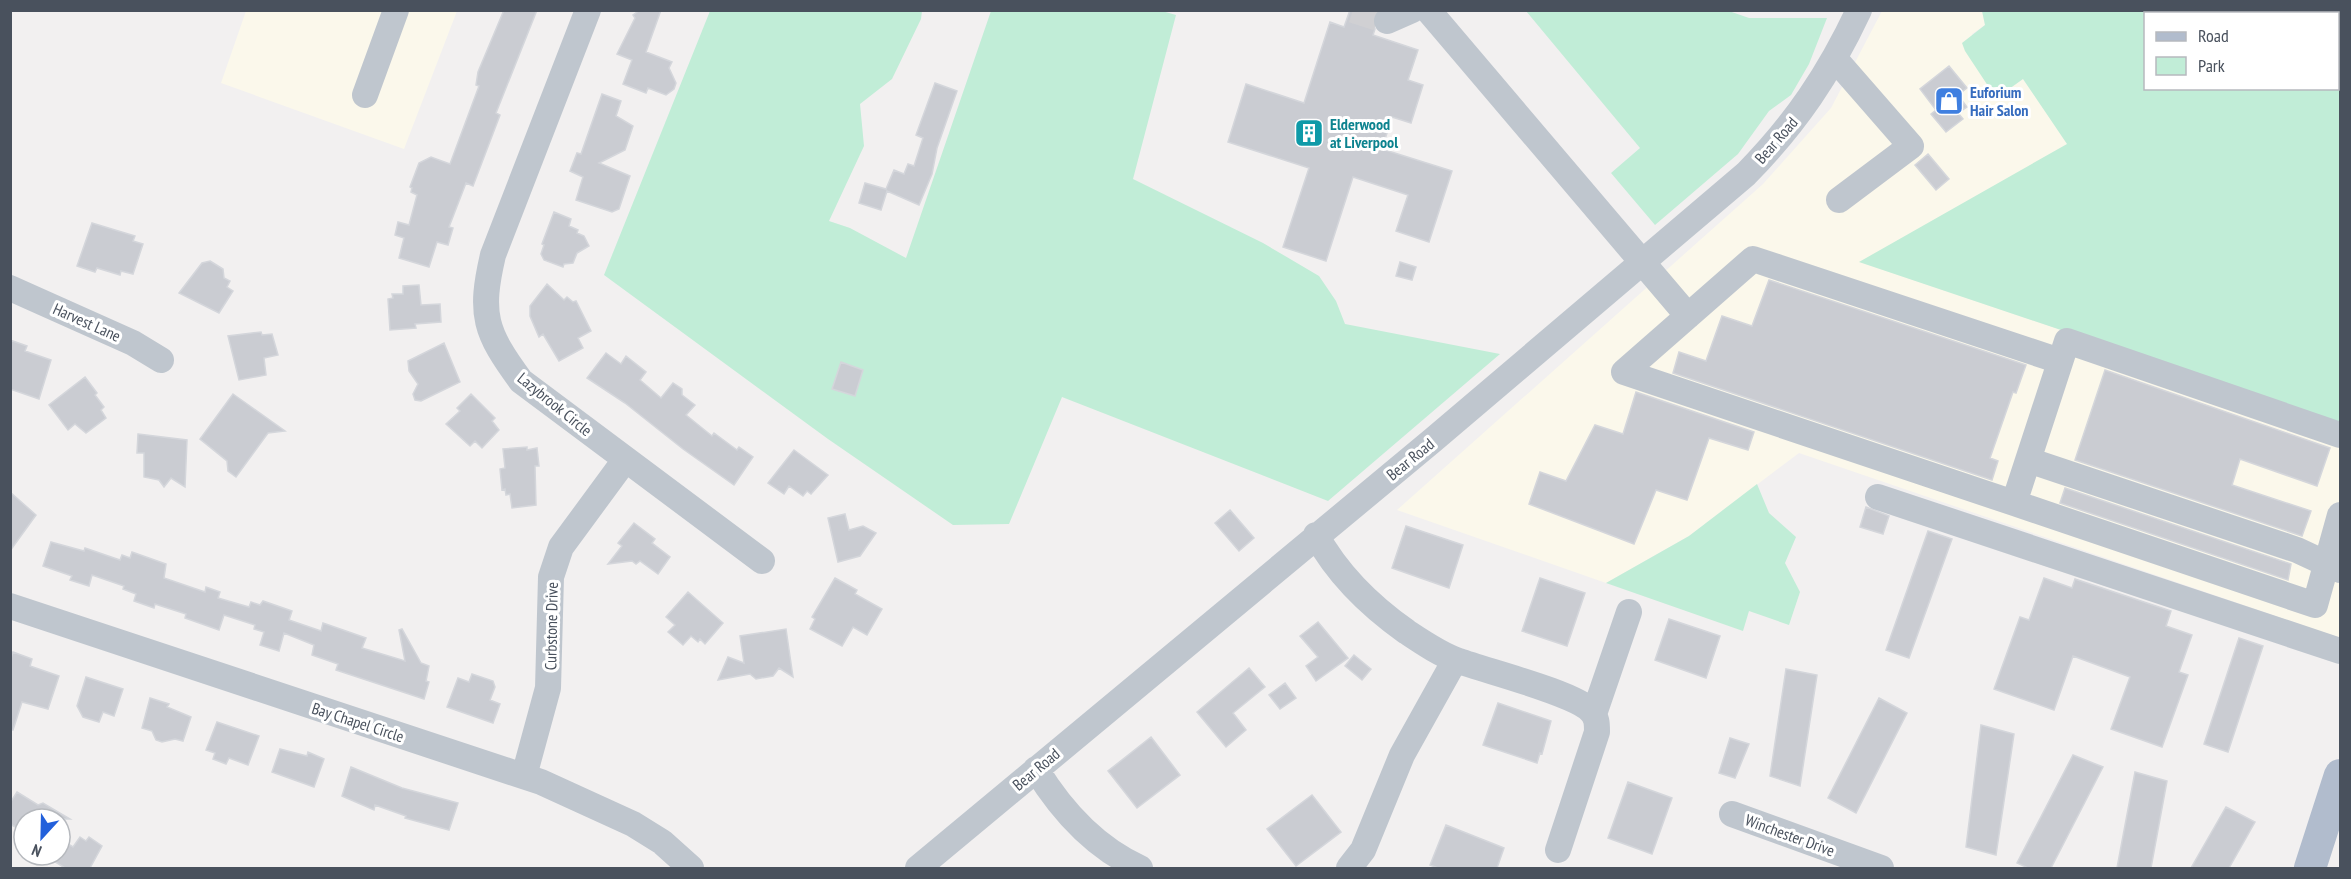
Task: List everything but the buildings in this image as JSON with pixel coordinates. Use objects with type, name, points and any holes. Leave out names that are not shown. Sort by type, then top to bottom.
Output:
[{"type":"main road","points":[[2310,868],[2339,782]]},
{"type":"street","points":[[365,95],[396,10]]},
{"type":"street","name":"Lazybrook Circle","points":[[588,10],[493,255],[485,289],[485,317],[496,348],[521,381],[762,561]]},
{"type":"street","points":[[1387,21],[1412,10]]},
{"type":"street","points":[[1428,10],[1688,316]]},
{"type":"street","name":"Bear Road","points":[[918,868],[1746,174],[1772,148],[1809,102],[1836,60],[1859,10]]},
{"type":"street","points":[[1836,60],[1911,146],[1839,200]]},
{"type":"street","points":[[2060,361],[1753,259],[1624,372],[2314,605],[2333,567],[2340,515]]},
{"type":"street","name":"Harvest Lane","points":[[10,288],[133,343],[161,360]]},
{"type":"street","points":[[2014,503],[2067,341],[2340,435]]},
{"type":"street","name":"Curbstone Drive","points":[[524,776],[548,688],[551,577],[561,547],[625,460]]},
{"type":"street","points":[[2028,460],[2297,550],[2333,567]]},
{"type":"street","points":[[1878,497],[2340,651]]},
{"type":"street","points":[[1316,535],[1329,558],[1359,593],[1407,632],[1455,660],[1573,699],[1594,714]]},
{"type":"street","name":"Bay Chapel Circle","points":[[10,606],[524,776],[633,824],[662,842],[691,868]]},
{"type":"street","points":[[1558,850],[1597,732],[1594,714],[1629,612]]},
{"type":"street","points":[[1349,868],[1363,850],[1402,755],[1455,660]]},
{"type":"street","points":[[1036,769],[1057,802],[1089,834],[1140,868]]},
{"type":"street","name":"Winchester Drive","points":[[1732,814],[1881,868]]},
{"type":"shaded area","points":[[246,11],[457,11],[404,149],[221,83]]},
{"type":"shaded area","points":[[1882,11],[1982,11],[1985,25],[1972,34],[2002,94],[2023,79],[2068,144],[1860,262],[2340,424],[2340,638],[1799,453],[1689,536],[1606,583],[1397,510],[1763,184],[1831,108]]},
{"type":"green space","points":[[1726,10],[1749,18],[1827,18],[1809,64],[1791,95],[1769,111],[1738,154],[1655,225],[1611,173],[1640,148],[1526,11]]},
{"type":"green space","points":[[710,11],[922,11],[921,19],[892,79],[860,104],[864,146],[829,221],[850,228],[906,258],[991,11],[1162,11],[1176,15],[1133,179],[1263,243],[1319,276],[1336,301],[1345,324],[1500,354],[1328,501],[1062,397],[1009,524],[953,525],[828,439],[604,275]]},
{"type":"green space","points":[[1982,11],[2340,11],[2340,424],[1859,262],[2067,144],[2023,79],[2002,94],[1994,95],[1962,43],[1985,25]]},
{"type":"green space","points":[[1757,484],[1769,513],[1796,537],[1785,563],[1800,592],[1789,625],[1749,611],[1743,631],[1606,583],[1689,536]]},
{"type":"tunnel","points":[[1353,10],[1387,21]]},
{"type":"place","name":"Euforium Hair Salon","points":[[1949,101]]},
{"type":"place","name":"Elderwood at Liverpool","points":[[1309,133]]}]
